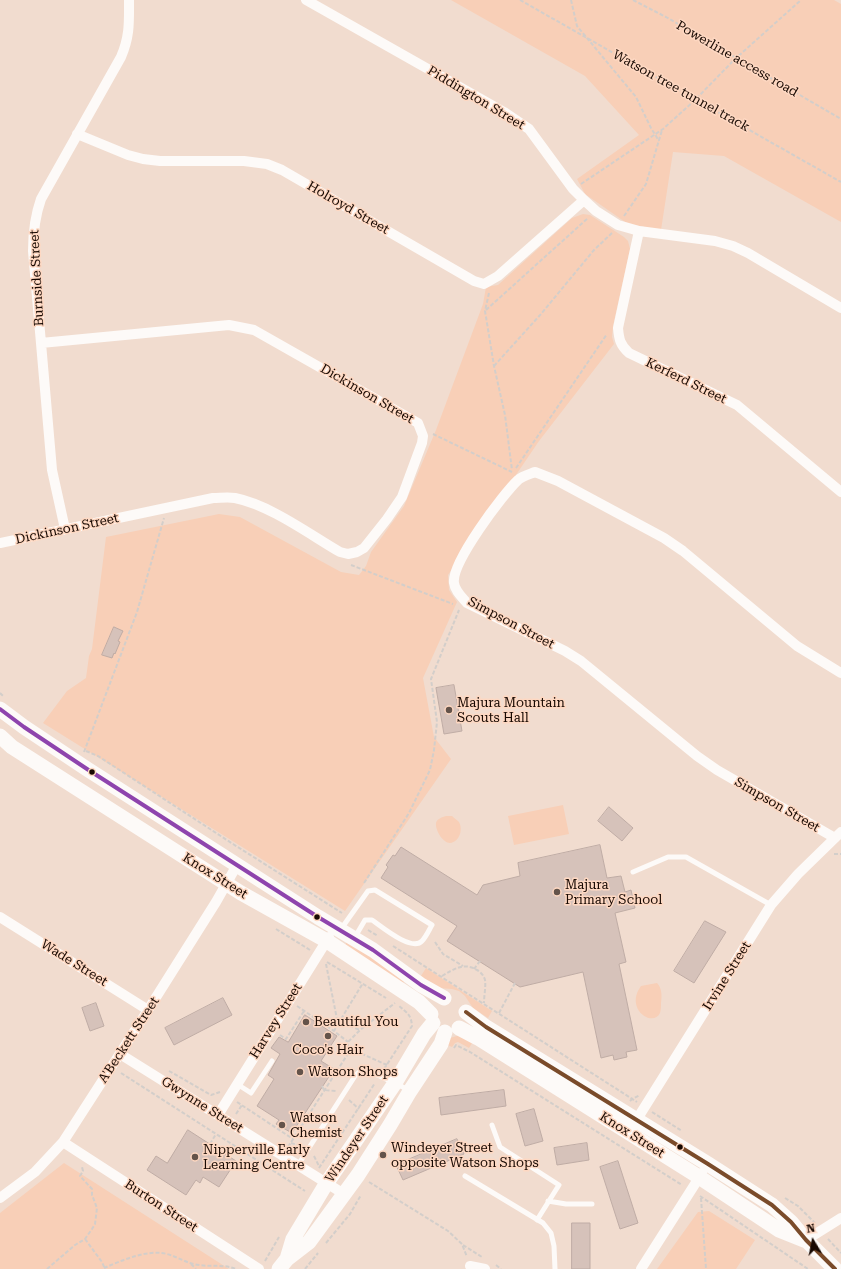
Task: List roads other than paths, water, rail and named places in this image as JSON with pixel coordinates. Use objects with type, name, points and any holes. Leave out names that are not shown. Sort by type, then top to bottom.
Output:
[{"type":"street","name":"Burnside Street","points":[[65,529],[52,470],[33,251],[33,231],[41,198],[126,44],[128,34],[129,0]]},
{"type":"street","name":"Piddington Street","points":[[306,0],[504,112],[529,129],[573,189],[615,229],[715,241],[733,246],[748,253],[841,308]]},
{"type":"street","name":"Holroyd Street","points":[[77,134],[128,155],[143,159],[160,161],[244,161],[267,164],[282,170],[474,281],[484,284],[492,281],[498,276],[584,200]]},
{"type":"street","name":"Kerferd Street","points":[[639,231],[618,328],[619,339],[622,347],[629,353],[737,406],[841,492]]},
{"type":"street","name":"Dickinson Street","points":[[0,543],[213,498],[233,498],[247,501],[278,515],[340,552],[348,554],[357,552],[364,548],[387,520],[402,497],[422,443],[423,436],[418,423],[254,330],[229,325],[41,343]]},
{"type":"street","name":"Simpson Street","points":[[838,835],[723,774],[702,760],[581,661],[565,651],[464,605],[454,584],[454,575],[458,564],[483,524],[516,476],[535,472],[545,475],[664,538],[683,551],[797,646],[841,673]]},
{"type":"street","name":"Knox Street","points":[[0,709],[24,727],[237,865],[342,925],[358,932],[374,950],[421,985],[456,1002],[486,1027],[772,1205],[791,1222],[806,1240],[835,1269]]},
{"type":"street","name":"Knox Street","points":[[0,736],[12,747],[242,893],[326,941],[419,1002],[432,1018]]},
{"type":"street","name":"Irvine Street","points":[[629,1133],[771,906],[798,874],[838,835]]},
{"type":"street","name":"A'Beckett Street","points":[[0,1198],[35,1172],[63,1142],[148,1010],[237,865]]},
{"type":"street","name":"Wade Street","points":[[0,917],[148,1010]]},
{"type":"street","name":"Harvey Street","points":[[218,1115],[326,941],[342,925]]},
{"type":"street","points":[[456,1002],[465,1020],[452,1030],[437,1028],[432,1018],[435,1003],[456,1002]]},
{"type":"street","name":"Windeyer Street","points":[[283,1264],[320,1179],[395,1083],[432,1018]]},
{"type":"street","name":"Knox Street","points":[[452,1030],[478,1038],[699,1177],[779,1230],[806,1240]]},
{"type":"street","name":"Windeyer Street","points":[[283,1264],[309,1242],[344,1194],[390,1126],[410,1091],[452,1030]]},
{"type":"street","name":"Gwynne Street","points":[[120,1054],[344,1194]]},
{"type":"street","name":"Burton Street","points":[[63,1142],[258,1269]]},
{"type":"street","points":[[641,1269],[708,1164]]},
{"type":"street","points":[[806,1240],[841,1218]]},
{"type":"street","points":[[470,1266],[485,1269]]},
{"type":"lane","points":[[633,872],[668,857],[686,857],[771,906]]},
{"type":"lane","points":[[342,925],[368,891],[375,890],[432,925],[421,942],[414,945],[408,943],[372,920],[365,920],[358,932]]},
{"type":"lane","points":[[237,1084],[251,1093],[272,1061]]},
{"type":"lane","points":[[298,1165],[355,1076],[363,1070],[380,1075],[410,1091]]},
{"type":"lane","points":[[492,1125],[500,1147],[559,1185],[537,1220]]},
{"type":"lane","points":[[465,1176],[543,1223],[551,1233],[554,1246],[555,1269]]},
{"type":"lane","points":[[548,1202],[592,1204]]},
{"type":"place","name":"Majura Mountain Scouts Hall","points":[[449,710]]},
{"type":"place","name":"Majura Primary School","points":[[557,892]]},
{"type":"place","name":"Beautiful You","points":[[306,1022]]},
{"type":"place","name":"Coco's Hair","points":[[328,1036]]},
{"type":"place","name":"Watson Shops","points":[[300,1072]]},
{"type":"place","name":"Watson Chemist","points":[[282,1125]]},
{"type":"place","name":"Windeyer Street opposite Watson Shops","points":[[383,1155]]},
{"type":"place","name":"Nipperville Early Learning Centre","points":[[195,1157]]}]
